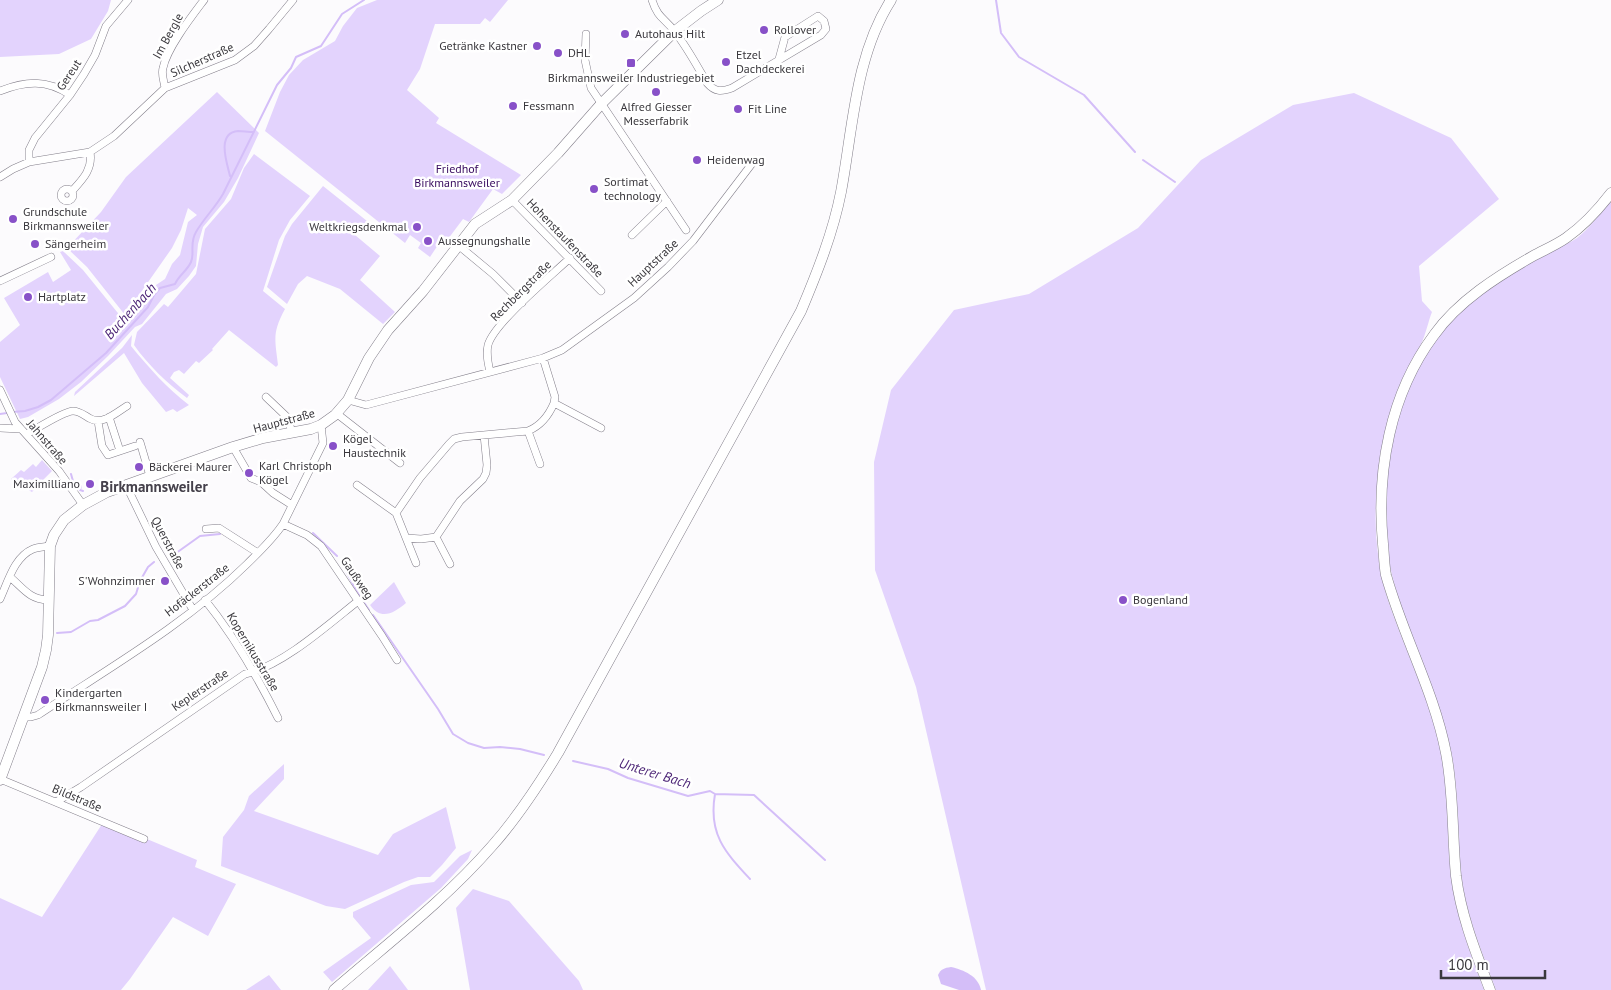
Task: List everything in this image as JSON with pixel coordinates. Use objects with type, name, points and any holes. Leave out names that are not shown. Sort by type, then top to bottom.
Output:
[{"type":"street","name":"Gereut","points":[[29,162],[30,150],[35,138],[70,95],[94,56],[106,26],[128,0]]},
{"type":"street","name":"Im Bergle","points":[[165,88],[162,68],[170,52],[204,0]]},
{"type":"street","name":"Silcherstraße","points":[[0,177],[13,168],[29,162],[90,152],[114,136],[165,88],[235,60],[254,46],[292,0]]},
{"type":"street","points":[[652,0],[655,9],[675,31],[712,89],[718,91],[732,88],[821,34],[826,29],[824,21],[818,16],[785,37],[779,59]]},
{"type":"street","points":[[348,400],[369,358],[388,330],[422,291],[475,224],[512,200],[558,153],[602,103],[675,31],[700,11],[718,0]]},
{"type":"street","points":[[334,990],[435,903],[491,847],[517,816],[558,753],[801,311],[824,256],[841,194],[865,60],[876,30],[891,0]]},
{"type":"street","points":[[586,34],[585,60],[591,88],[686,230]]},
{"type":"street","points":[[0,91],[20,84],[40,83],[60,88],[70,95]]},
{"type":"street","points":[[72,191],[89,170],[92,161],[90,152]]},
{"type":"street","name":"Hauptstraße","points":[[0,779],[42,667],[48,635],[50,546],[54,535],[64,520],[83,505],[150,476],[264,438],[311,429],[321,425],[348,400],[366,405],[543,358],[562,350],[634,298],[668,267],[693,241],[754,161]]},
{"type":"street","points":[[1490,990],[1471,937],[1459,895],[1456,877],[1452,794],[1446,753],[1438,720],[1386,573],[1381,512],[1384,468],[1389,435],[1400,396],[1416,363],[1434,334],[1456,310],[1479,291],[1576,230],[1597,211],[1611,193]]},
{"type":"street","name":"Hohenstaufenstraße","points":[[512,200],[601,291]]},
{"type":"street","points":[[632,235],[667,201]]},
{"type":"street","points":[[458,245],[493,274],[522,303]]},
{"type":"street","points":[[0,281],[51,257]]},
{"type":"street","name":"Rechbergstraße","points":[[490,372],[487,352],[488,344],[495,333],[522,303],[570,258]]},
{"type":"street","points":[[396,513],[420,478],[454,438],[528,431],[536,428],[551,410],[555,396],[543,358]]},
{"type":"street","name":"Jahnstraße","points":[[0,390],[4,402],[20,429],[27,434],[59,471],[83,505]]},
{"type":"street","points":[[266,397],[287,417],[292,432]]},
{"type":"street","points":[[554,403],[600,428]]},
{"type":"street","points":[[27,434],[50,421],[74,411],[98,421],[110,417],[126,406]]},
{"type":"street","points":[[336,413],[400,463]]},
{"type":"street","points":[[110,417],[120,451]]},
{"type":"street","points":[[98,421],[102,446],[108,455],[138,444],[150,476]]},
{"type":"street","name":"Hofäckerstraße","points":[[23,717],[31,718],[38,716],[150,641],[232,579],[275,536],[283,524],[323,443],[321,425]]},
{"type":"street","points":[[0,428],[20,429]]},
{"type":"street","points":[[528,431],[540,464]]},
{"type":"street","points":[[406,538],[436,537],[460,501],[483,478],[487,465],[484,434]]},
{"type":"street","points":[[234,447],[251,478],[260,482],[292,505]]},
{"type":"street","name":"Querstraße","points":[[126,485],[156,547],[193,610]]},
{"type":"street","points":[[356,485],[396,513],[416,563]]},
{"type":"street","name":"Gaußweg","points":[[283,524],[307,536],[321,546],[396,660]]},
{"type":"street","points":[[206,529],[219,528],[258,553]]},
{"type":"street","points":[[436,537],[450,564]]},
{"type":"street","points":[[0,599],[16,565],[32,549],[50,546]]},
{"type":"street","points":[[10,577],[27,593],[37,599],[48,600]]},
{"type":"street","name":"Kopernikusstraße","points":[[205,600],[224,624],[255,672],[278,718]]},
{"type":"street","name":"Keplerstraße","points":[[56,802],[81,787],[218,690],[245,674],[255,672],[295,651],[358,601]]},
{"type":"street","name":"Bildstraße","points":[[0,779],[144,839]]},
{"type":"green space","points":[[0,0],[111,0],[108,11],[91,39],[59,54],[0,57]]},
{"type":"green space","name":"Friedhof Birkmannsweiler","points":[[377,0],[508,0],[490,22],[485,18],[480,24],[435,24],[420,69],[407,90],[439,118],[436,123],[521,175],[502,194],[493,189],[469,222],[463,219],[448,239],[444,236],[430,257],[418,248],[421,243],[410,235],[405,243],[265,131],[280,92],[289,75],[303,60],[335,41],[343,26],[357,8]]},
{"type":"green space","points":[[217,92],[259,133],[238,178],[224,202],[203,227],[198,244],[196,266],[177,289],[166,294],[142,324],[135,327],[81,382],[59,399],[28,417],[20,419],[0,377],[0,342],[20,325],[4,298],[48,272],[53,282],[71,270],[60,252],[63,251],[83,270],[126,323],[153,287],[165,279],[172,264],[180,255],[188,222],[197,215],[188,208],[181,230],[172,248],[125,315],[87,267],[67,248],[101,212],[126,177]]},
{"type":"green space","points":[[1354,93],[1451,138],[1499,199],[1419,266],[1422,301],[1432,312],[1423,340],[1398,388],[1388,420],[1378,472],[1376,499],[1378,552],[1382,578],[1389,603],[1426,700],[1439,740],[1445,774],[1453,889],[1464,933],[1484,990],[986,990],[916,687],[875,570],[874,462],[891,390],[954,310],[1029,294],[1138,228],[1201,160],[1293,105]]},
{"type":"green space","points":[[254,154],[310,196],[290,220],[279,240],[263,291],[285,309],[276,330],[278,365],[276,367],[229,330],[213,350],[199,363],[196,361],[184,374],[179,370],[174,372],[170,378],[189,395],[187,398],[145,360],[134,345],[137,332],[164,304],[168,307],[196,274],[205,229],[231,199],[244,168]]},
{"type":"green space","points":[[323,186],[367,221],[355,235],[380,256],[360,280],[395,312],[383,324],[340,289],[307,276],[298,284],[287,304],[267,287],[285,236],[292,224]]},
{"type":"green space","points":[[1611,202],[1611,990],[1496,990],[1475,932],[1463,888],[1452,756],[1439,710],[1406,621],[1392,575],[1387,547],[1385,518],[1389,457],[1395,427],[1404,398],[1416,371],[1437,337],[1452,320],[1519,264],[1577,238]]},
{"type":"green space","points":[[132,335],[131,346],[158,377],[189,405],[177,412],[173,409],[166,412],[142,383],[124,353],[74,396],[75,392],[122,348]]},
{"type":"green space","points":[[42,460],[52,471],[32,488],[34,490],[32,492],[11,479],[21,470],[24,472],[33,464],[36,467]]},
{"type":"green space","points":[[394,582],[406,603],[388,614],[379,613],[370,605]]},
{"type":"green space","points":[[284,764],[284,779],[254,811],[378,855],[393,834],[446,807],[456,848],[430,877],[418,877],[404,882],[345,909],[326,906],[221,866],[223,837],[244,810],[249,796]]},
{"type":"green space","points":[[104,821],[197,860],[195,867],[236,884],[208,936],[173,917],[121,990],[0,990],[0,898],[42,917]]},
{"type":"green space","points":[[472,850],[468,859],[441,888],[332,982],[323,972],[371,938],[353,917],[353,912],[411,885],[434,882],[460,856]]},
{"type":"green space","points":[[473,889],[509,901],[579,981],[583,990],[470,990],[456,908]]},
{"type":"green space","points":[[390,966],[408,990],[368,990]]},
{"type":"green space","points":[[269,975],[281,990],[246,990]]},
{"type":"shaded area","points":[[951,967],[974,977],[981,990],[959,990],[941,984],[939,973],[943,969]]},
{"type":"waterway","name":"Buchenbach","points":[[12,412],[25,411],[51,400],[106,353],[148,307],[160,288],[175,284],[191,262],[193,240],[196,232],[223,194],[277,85],[291,68],[296,57],[321,46],[342,14],[364,0]]},
{"type":"waterway","points":[[996,0],[1001,33],[1019,57],[1084,95],[1135,152]]},
{"type":"waterway","name":"Buchenbach","points":[[230,176],[225,157],[227,137],[231,133],[238,131],[254,132]]},
{"type":"waterway","points":[[1143,160],[1175,182]]},
{"type":"waterway","name":"Buchenbach","points":[[0,414],[7,413]]},
{"type":"waterway","points":[[71,474],[73,481],[77,482],[81,486],[80,490],[83,491]]},
{"type":"waterway","name":"Unterer Bach","points":[[313,533],[337,556]]},
{"type":"waterway","name":"Unterer Bach","points":[[172,556],[200,536],[220,534]]},
{"type":"waterway","name":"Unterer Bach","points":[[57,633],[71,632],[90,621],[98,620],[125,606],[136,594],[140,581],[148,567],[154,562]]},
{"type":"waterway","name":"Unterer Bach","points":[[343,565],[369,610]]},
{"type":"waterway","name":"Unterer Bach","points":[[373,615],[453,734],[468,743],[484,748],[520,749],[544,755]]},
{"type":"waterway","name":"Unterer Bach","points":[[573,761],[608,769],[628,778],[688,796],[710,791],[715,794],[754,795],[825,860]]},
{"type":"waterway","points":[[715,794],[714,820],[720,841],[733,860],[750,879]]},
{"type":"place","name":"Rollover","points":[[764,30]]},
{"type":"place","name":"Autohaus Hilt","points":[[625,34]]},
{"type":"place","name":"Getränke Kastner","points":[[537,46]]},
{"type":"place","name":"DHL","points":[[558,53]]},
{"type":"place","name":"Etzel Dachdeckerei","points":[[726,62]]},
{"type":"place","name":"Birkmannsweiler Industriegebiet","points":[[631,63]]},
{"type":"place","name":"Alfred Giesser Messerfabrik","points":[[656,92]]},
{"type":"place","name":"Fessmann","points":[[513,106]]},
{"type":"place","name":"Fit Line","points":[[738,109]]},
{"type":"place","name":"Heidenwag","points":[[697,160]]},
{"type":"place","name":"Sortimat technology","points":[[594,189]]},
{"type":"place","name":"Grundschule Birkmannsweiler","points":[[13,219]]},
{"type":"place","name":"Weltkriegsdenkmal","points":[[417,227]]},
{"type":"place","name":"Aussegnungshalle","points":[[428,241]]},
{"type":"place","name":"Sängerheim","points":[[35,244]]},
{"type":"place","name":"Hartplatz","points":[[28,297]]},
{"type":"place","name":"Kögel Haustechnik","points":[[333,446]]},
{"type":"place","name":"Bäckerei Maurer","points":[[139,467]]},
{"type":"place","name":"Karl Christoph Kögel","points":[[249,473]]},
{"type":"place","name":"Maximilliano","points":[[90,484]]},
{"type":"place","name":"S'Wohnzimmer","points":[[165,581]]},
{"type":"place","name":"Bogenland","points":[[1123,600]]},
{"type":"place","name":"Kindergarten Birkmannsweiler I","points":[[45,700]]},
{"type":"district","name":"Birkmannsweiler","points":[[154,487]]}]
